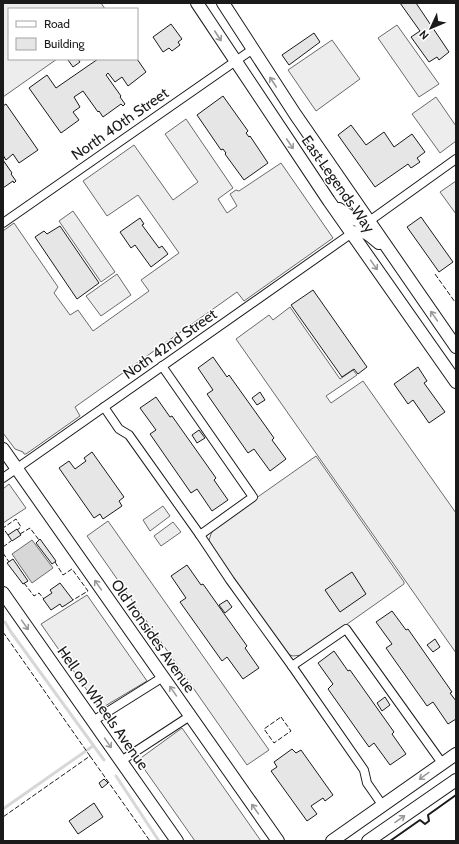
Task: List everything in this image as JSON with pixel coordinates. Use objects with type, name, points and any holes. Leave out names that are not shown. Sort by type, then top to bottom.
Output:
[{"type":"street","name":"East Legends Way","points":[[197,3],[329,201],[456,382]]},
{"type":"street","name":"East Legends Way","points":[[223,3],[295,114],[368,222],[456,347]]},
{"type":"street","name":"North 40th Street","points":[[3,223],[253,49]]},
{"type":"street","points":[[329,201],[351,218],[359,222],[368,222],[456,159]]},
{"type":"street","points":[[352,233],[360,231],[365,233],[387,249]]},
{"type":"street","name":"Noth 42nd Street","points":[[3,478],[352,233]]},
{"type":"street","points":[[162,366],[253,497],[200,535]]},
{"type":"street","points":[[104,407],[119,429],[129,435],[292,666],[364,770],[367,783],[383,806]]},
{"type":"street","name":"Old Ironsides Avenue","points":[[3,448],[278,841]]},
{"type":"street","name":"Hell on Wheels Avenue","points":[[3,593],[177,841]]},
{"type":"street","points":[[292,666],[346,628],[442,763]]},
{"type":"street","points":[[93,721],[163,678]]},
{"type":"street","points":[[121,761],[190,716]]},
{"type":"street","points":[[332,841],[456,754]]},
{"type":"street","points":[[368,841],[456,780]]},
{"type":"shaded area","points":[[3,3],[101,3],[104,8],[8,8],[8,60],[56,60],[3,97]]},
{"type":"shaded area","points":[[397,25],[439,84],[419,97],[378,38]]},
{"type":"shaded area","points":[[332,40],[360,79],[316,111],[288,70]]},
{"type":"shaded area","points":[[436,97],[456,126],[456,141],[440,153],[412,114]]},
{"type":"shaded area","points":[[186,119],[233,188],[218,199],[227,213],[237,206],[230,194],[236,190],[239,191],[281,163],[333,238],[244,301],[237,292],[75,407],[80,416],[24,454],[23,452],[15,449],[3,433],[3,231],[14,223],[58,287],[54,293],[70,315],[78,310],[93,331],[149,291],[141,280],[179,253],[138,195],[107,216],[83,181],[134,145],[173,200],[198,182],[165,134]]},
{"type":"shaded area","points":[[456,181],[456,214],[440,192]]},
{"type":"shaded area","points":[[73,211],[115,272],[101,282],[59,221]]},
{"type":"shaded area","points":[[117,274],[131,295],[101,316],[86,296]]},
{"type":"shaded area","points":[[290,307],[340,379],[353,370],[357,375],[326,396],[331,403],[363,381],[456,513],[456,653],[236,339],[269,315],[273,320]]},
{"type":"shaded area","points":[[316,456],[404,584],[306,653],[293,656],[287,654],[211,547],[209,540],[215,527]]},
{"type":"shaded area","points":[[9,484],[26,508],[3,523],[3,489]]},
{"type":"shaded area","points":[[163,506],[170,516],[150,531],[143,520]]},
{"type":"shaded area","points":[[108,521],[269,750],[247,765],[87,536]]},
{"type":"shaded area","points":[[173,522],[181,532],[161,546],[154,536]]},
{"type":"shaded area","points":[[32,540],[53,568],[32,583],[12,554]]},
{"type":"shaded area","points":[[87,595],[147,681],[100,709],[41,624]]},
{"type":"shaded area","points":[[182,728],[261,841],[195,841],[138,760]]},
{"type":"building","points":[[400,3],[416,3],[449,52],[439,60],[437,57],[429,62],[411,37],[420,31]]},
{"type":"building","points":[[171,24],[182,39],[178,42],[180,45],[172,51],[169,48],[163,52],[153,37]]},
{"type":"building","points":[[314,33],[320,42],[289,65],[282,55]]},
{"type":"building","points":[[68,60],[79,60],[80,62],[73,67]]},
{"type":"building","points":[[97,60],[138,60],[146,72],[128,86],[122,77],[115,82],[108,73],[106,75],[125,104],[123,106],[121,104],[103,117],[83,91],[74,97],[80,107],[73,112],[79,120],[61,133],[29,88],[47,75],[56,88]]},
{"type":"building","points":[[223,96],[248,131],[246,133],[249,137],[250,136],[268,163],[244,180],[225,154],[226,153],[223,149],[221,150],[197,115]]},
{"type":"building","points":[[6,104],[38,150],[19,163],[13,154],[6,160],[3,155],[3,106]]},
{"type":"building","points":[[351,125],[366,145],[384,132],[394,147],[412,134],[425,152],[417,158],[420,162],[411,168],[408,164],[375,187],[338,135]]},
{"type":"building","points":[[3,160],[16,181],[14,183],[13,181],[3,188]]},
{"type":"building","points":[[421,217],[453,262],[439,272],[407,227]]},
{"type":"building","points":[[140,218],[144,224],[142,225],[159,248],[162,246],[168,254],[151,267],[135,245],[131,248],[120,232]]},
{"type":"building","points":[[60,226],[99,283],[77,299],[35,237],[44,231],[47,234]]},
{"type":"building","points":[[313,290],[367,367],[358,374],[354,369],[342,377],[291,305]]},
{"type":"building","points":[[213,357],[227,377],[229,375],[274,438],[272,440],[286,459],[270,471],[254,449],[248,453],[207,394],[213,390],[198,368]]},
{"type":"building","points":[[418,367],[427,381],[424,383],[445,412],[429,423],[413,400],[408,404],[394,384]]},
{"type":"building","points":[[260,392],[265,400],[257,405],[252,398]]},
{"type":"building","points":[[156,397],[170,417],[172,416],[216,478],[214,480],[228,500],[212,511],[197,489],[191,493],[150,434],[156,430],[140,408]]},
{"type":"building","points":[[199,430],[205,438],[197,443],[192,435]]},
{"type":"building","points":[[92,452],[124,497],[119,501],[122,506],[103,519],[100,514],[94,518],[59,468],[69,461],[75,469],[86,461],[84,458]]},
{"type":"building","points":[[17,529],[21,535],[12,541],[8,535]]},
{"type":"building","points":[[40,539],[56,561],[52,564],[36,543]]},
{"type":"building","points":[[13,559],[28,581],[23,584],[7,563]]},
{"type":"building","points":[[187,565],[201,585],[203,584],[247,646],[245,648],[259,668],[243,679],[227,657],[222,661],[180,602],[186,598],[171,576]]},
{"type":"building","points":[[352,572],[366,594],[340,612],[325,590]]},
{"type":"building","points":[[60,583],[73,600],[62,607],[60,604],[51,610],[43,599],[52,593],[50,590]]},
{"type":"building","points":[[227,600],[232,607],[225,613],[219,605]]},
{"type":"building","points":[[392,611],[406,630],[408,629],[452,692],[450,693],[456,701],[456,719],[448,724],[433,702],[427,706],[386,648],[392,644],[376,622]]},
{"type":"building","points":[[435,639],[440,647],[433,652],[427,645]]},
{"type":"building","points":[[334,651],[348,671],[350,670],[394,732],[392,734],[406,754],[390,765],[374,743],[369,747],[328,689],[333,684],[318,663]]},
{"type":"building","points":[[385,697],[390,705],[382,711],[377,703]]},
{"type":"building","points":[[292,749],[296,753],[301,750],[333,795],[325,801],[323,798],[311,806],[317,814],[307,821],[271,771],[277,767],[274,762]]},
{"type":"building","points":[[104,779],[108,783],[102,788],[99,783]]},
{"type":"building","points":[[94,803],[103,817],[78,834],[69,821]]},
{"type":"waterway","points":[[5,622],[104,760]]},
{"type":"waterway","points":[[3,809],[93,746]]},
{"type":"waterway","points":[[116,776],[159,841]]},
{"type":"fence","points":[[435,274],[455,302],[456,301]]},
{"type":"fence","points":[[8,535],[3,528],[16,519],[21,527],[17,530]]},
{"type":"fence","points":[[20,534],[30,528],[39,540]]},
{"type":"fence","points":[[3,547],[11,541]]},
{"type":"fence","points":[[3,553],[9,562]]},
{"type":"fence","points":[[55,562],[63,575],[72,569],[88,591],[73,600]]},
{"type":"fence","points":[[24,583],[34,596],[39,593],[44,599]]},
{"type":"fence","points":[[3,632],[90,756],[3,817]]},
{"type":"fence","points":[[281,717],[291,731],[274,743],[264,729],[281,717]]},
{"type":"fence","points":[[90,756],[150,841]]},
{"type":"wall","points":[[390,841],[420,820],[425,824],[429,821],[428,815],[456,795]]}]
